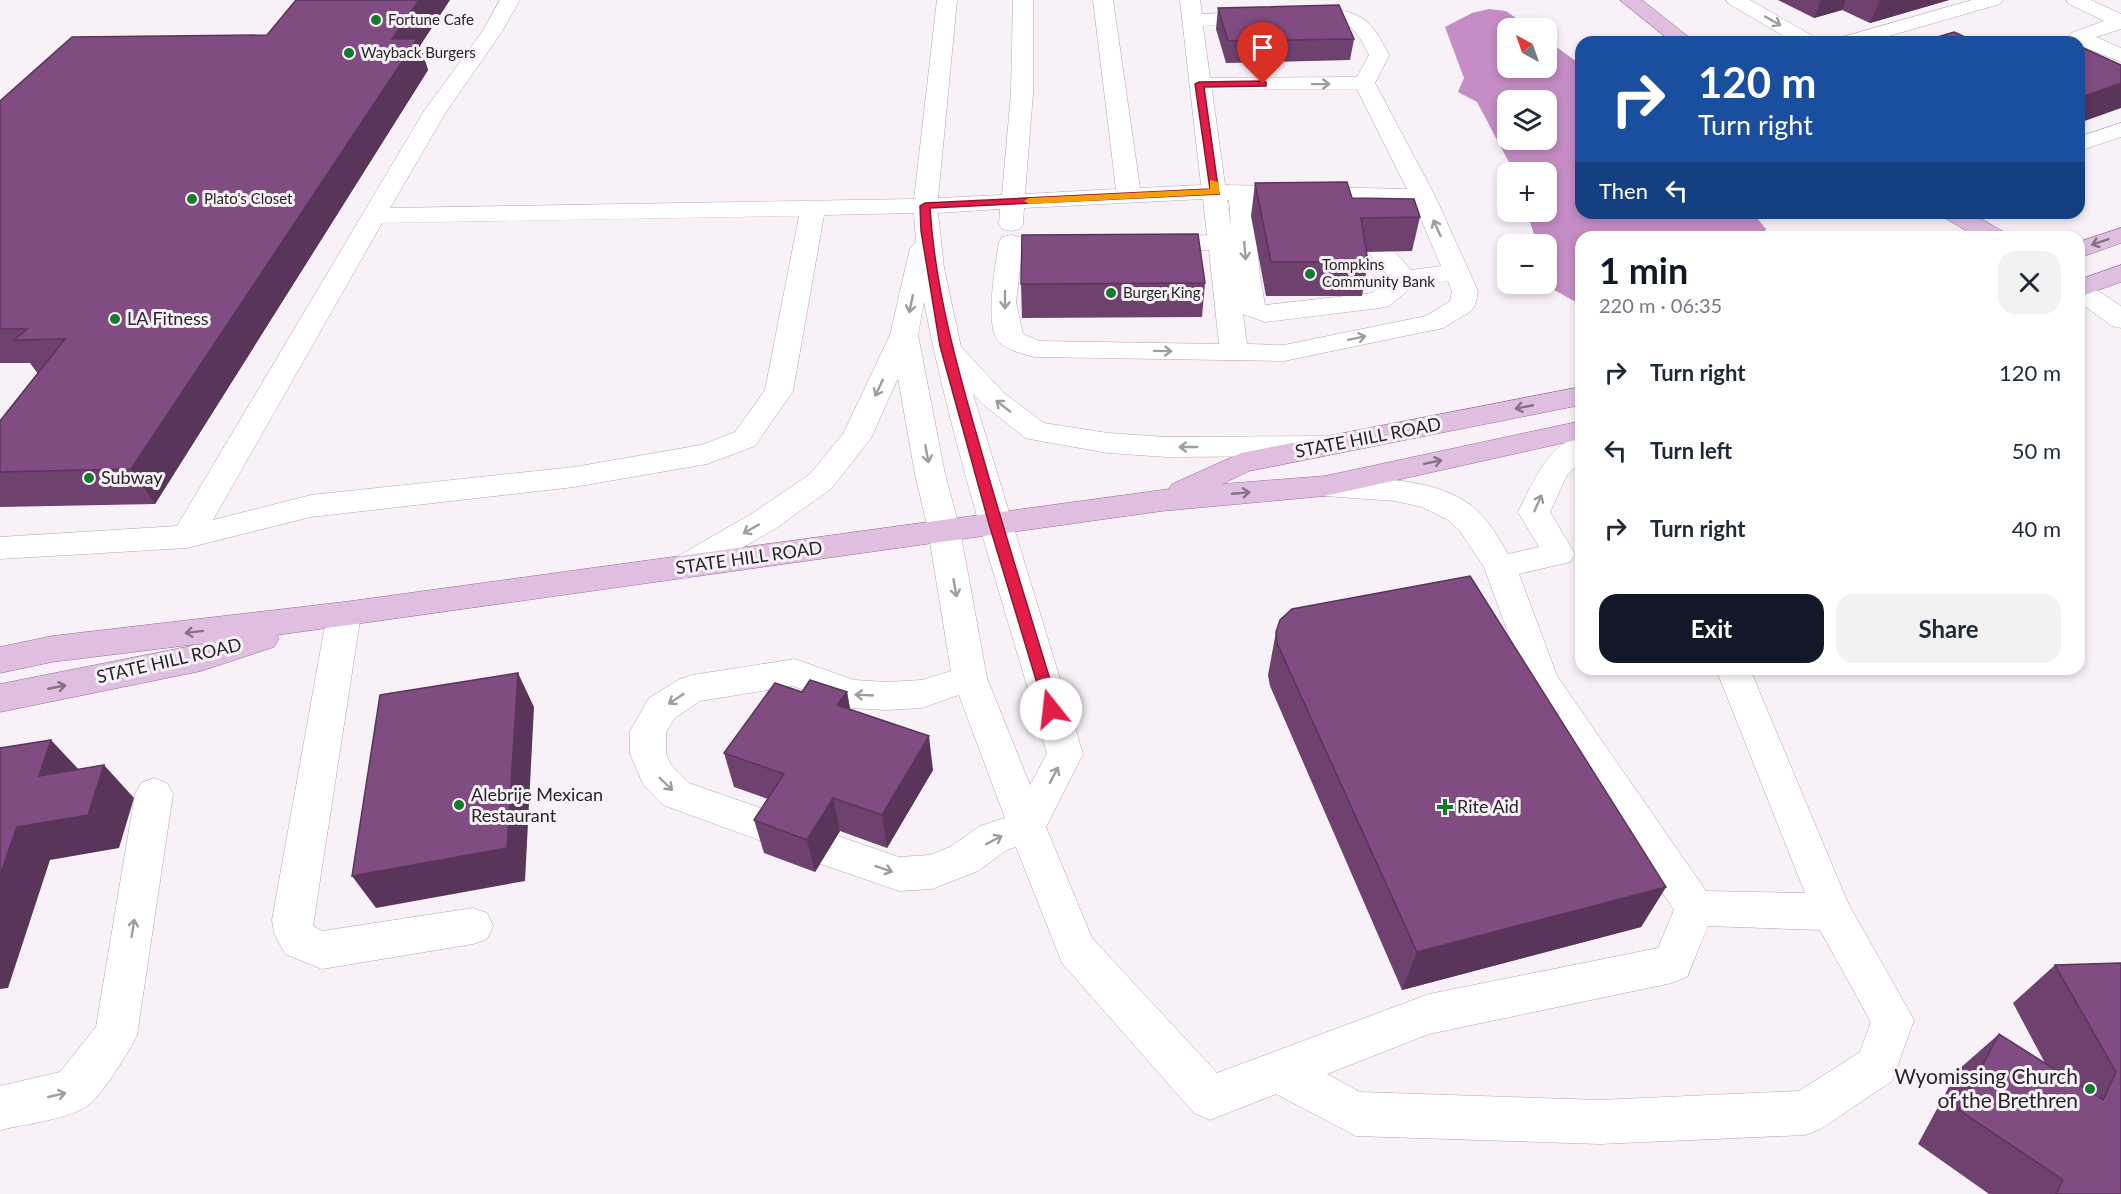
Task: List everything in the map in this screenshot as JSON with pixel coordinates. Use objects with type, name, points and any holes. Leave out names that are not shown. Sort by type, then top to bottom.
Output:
[{"type":"main road","points":[[1630,0],[1677,36]]},
{"type":"main road","points":[[1964,219],[1985,231]]},
{"type":"main road","points":[[2085,248],[2121,235]]},
{"type":"main road","points":[[2085,287],[2121,273]]},
{"type":"main road","name":"STATE HILL ROAD","points":[[1162,500],[1241,463],[1575,397]]},
{"type":"main road","name":"STATE HILL ROAD","points":[[0,660],[52,650],[339,614],[1162,500],[1325,486],[1575,431]]},
{"type":"main road","name":"STATE HILL ROAD","points":[[0,698],[201,658],[339,614]]},
{"type":"street","points":[[187,537],[435,111],[491,33],[510,0]]},
{"type":"street","points":[[684,567],[764,521],[821,481],[856,438],[904,335],[926,218],[948,0]]},
{"type":"street","points":[[1023,0],[1022,93],[1012,201],[1023,244],[1003,302],[1010,338],[1035,349],[1284,353],[1434,322],[1462,306],[1466,291],[1423,196],[1364,83]]},
{"type":"street","points":[[1103,0],[1129,196]]},
{"type":"street","points":[[1736,0],[1799,36]]},
{"type":"street","points":[[1867,36],[1993,0]]},
{"type":"street","points":[[2076,0],[2121,22],[2082,36]]},
{"type":"street","points":[[1267,352],[1253,310],[1227,192],[1199,84],[1191,11],[1320,14],[1351,17],[1368,32],[1379,55],[1364,83]]},
{"type":"street","points":[[2085,44],[2121,56]]},
{"type":"street","points":[[1199,84],[1364,83]]},
{"type":"street","points":[[2085,142],[2121,130]]},
{"type":"street","points":[[373,216],[813,208],[926,218],[1012,201],[1227,192],[1370,204],[1423,196]]},
{"type":"street","points":[[1227,192],[1221,242],[1234,352]]},
{"type":"street","points":[[0,548],[187,537],[311,506],[574,477],[707,454],[745,439],[779,391],[813,208]]},
{"type":"street","points":[[829,850],[899,874],[932,872],[964,859],[994,838],[1027,827],[1065,754],[995,524],[946,346],[926,218]]},
{"type":"street","points":[[1128,244],[1221,242]]},
{"type":"street","points":[[1380,251],[1405,279]]},
{"type":"street","points":[[1253,310],[1265,314],[1380,300],[1405,279],[1457,272]]},
{"type":"street","points":[[2085,293],[2121,320]]},
{"type":"street","points":[[904,335],[930,474],[944,530],[970,678],[1027,827],[1077,950],[1210,1098],[1429,1014],[1672,964],[1695,908]]},
{"type":"street","points":[[946,346],[994,399],[1035,431],[1108,443],[1166,447],[1330,446]]},
{"type":"street","points":[[1493,553],[1559,554],[1534,512],[1554,470],[1575,451]]},
{"type":"street","points":[[1325,486],[1417,494],[1458,512],[1493,553],[1541,681],[1695,908]]},
{"type":"street","points":[[339,614],[292,932],[300,942],[322,950],[473,926]]},
{"type":"street","points":[[778,831],[676,794],[657,775],[648,754],[648,731],[663,708],[692,689],[795,672],[852,694],[886,696],[922,694],[970,678]]},
{"type":"street","points":[[1278,1071],[1356,1114],[1600,1122],[1805,1113],[1877,1066],[1893,1020],[1832,912],[1735,675]]},
{"type":"street","points":[[0,1108],[73,1091],[116,1035],[154,794]]},
{"type":"street","points":[[1695,908],[1832,912]]},
{"type":"shaded area","points":[[1489,9],[1506,11],[1516,18],[1497,18],[1497,78],[1557,78],[1557,47],[1575,61],[1575,219],[1758,219],[1766,229],[1765,231],[1575,231],[1575,302],[1557,292],[1557,234],[1534,234],[1530,222],[1557,222],[1557,162],[1509,162],[1502,150],[1557,150],[1557,90],[1497,90],[1497,140],[1477,102],[1458,92],[1464,78],[1445,27],[1472,13]]},
{"type":"building","points":[[296,0],[419,0],[392,39],[417,39],[131,469],[0,472],[0,421],[65,339],[14,340],[27,329],[0,329],[0,101],[72,37],[267,35]]},
{"type":"building","points":[[1339,5],[1354,39],[1228,41],[1218,8]]},
{"type":"building","points":[[1954,32],[1963,36],[1941,36]]},
{"type":"building","points":[[2085,49],[2121,65],[2121,83],[2085,96]]},
{"type":"building","points":[[1347,182],[1352,198],[1414,199],[1420,217],[1361,218],[1368,262],[1271,262],[1255,183]]},
{"type":"building","points":[[1198,234],[1205,283],[1021,284],[1022,235]]},
{"type":"building","name":"Rite Aid","points":[[1470,576],[1666,887],[1417,952],[1277,643],[1276,632],[1280,620],[1292,609]]},
{"type":"building","name":"Alebrije Mexican Restaurant","points":[[518,673],[507,848],[352,876],[380,695]]},
{"type":"building","points":[[810,680],[847,692],[837,705],[929,736],[882,815],[833,798],[807,840],[754,820],[784,774],[724,753],[775,683],[802,692]]},
{"type":"building","points":[[51,740],[39,776],[104,765],[88,815],[17,827],[0,875],[0,748]]},
{"type":"building","points":[[2121,963],[2121,1194],[2056,1194],[2063,1180],[1959,1110],[1999,1034],[2103,1100],[2116,1072],[2055,965]]},
{"type":"slow traffic","points":[[1029,201],[1215,192],[1214,182]]},
{"type":"place","name":"Fortune Cafe","points":[[376,20]]},
{"type":"place","name":"Wayback Burgers","points":[[349,53]]},
{"type":"place","name":"Plato's Closet","points":[[192,199]]},
{"type":"place","name":"Tompkins Community Bank","points":[[1310,274]]},
{"type":"place","name":"Burger King","points":[[1111,293]]},
{"type":"place","name":"LA Fitness","points":[[115,319]]},
{"type":"place","name":"Subway","points":[[89,478]]},
{"type":"place","name":"Alebrije Mexican Restaurant","points":[[459,805]]},
{"type":"place","name":"Rite Aid","points":[[1445,807]]},
{"type":"place","name":"Wyomissing Church of the Brethren","points":[[2090,1089]]},
{"type":"route","points":[[1051,709],[995,524],[946,346],[926,231],[925,206],[1215,192],[1199,84],[1263,84]]}]
